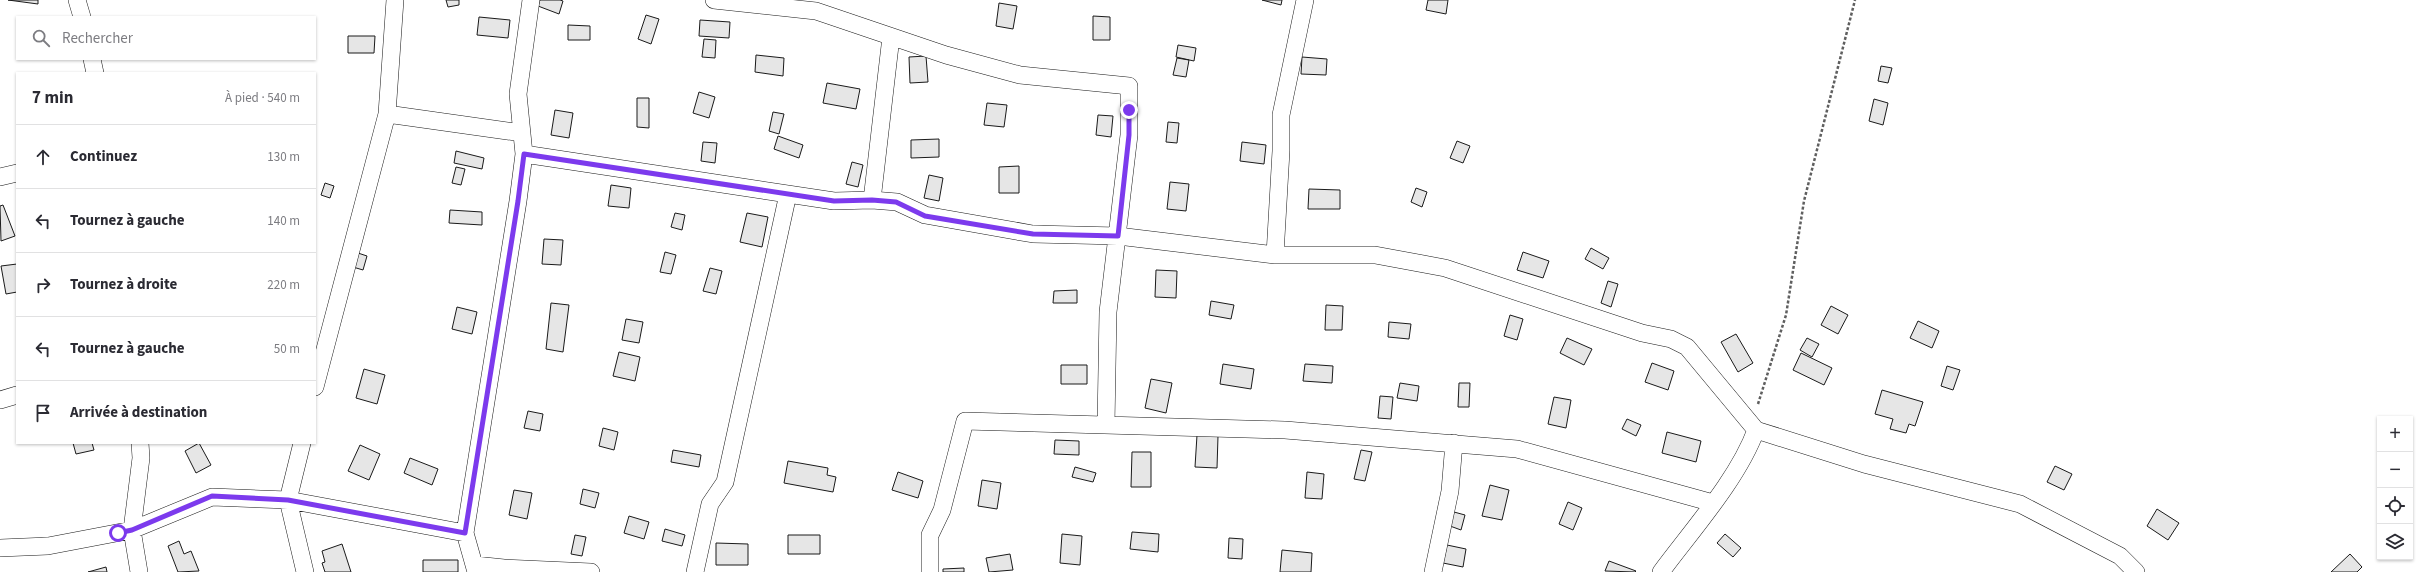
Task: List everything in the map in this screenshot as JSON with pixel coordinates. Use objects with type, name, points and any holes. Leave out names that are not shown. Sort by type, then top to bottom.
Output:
[{"type":"street","points":[[77,0],[82,16]]},
{"type":"street","points":[[316,383],[387,114],[394,0]]},
{"type":"street","points":[[531,0],[518,94],[524,154],[518,201],[465,533],[476,568],[591,572]]},
{"type":"street","points":[[714,0],[816,11],[946,56],[1020,75],[1129,86],[1129,135],[1108,312],[1106,424]]},
{"type":"street","points":[[1275,255],[1281,151],[1281,115],[1305,0]]},
{"type":"street","points":[[872,200],[891,37]]},
{"type":"street","points":[[92,60],[95,72]]},
{"type":"street","points":[[387,114],[522,133]]},
{"type":"street","points":[[524,154],[834,201],[872,200],[896,202],[925,216],[1033,234],[1118,236],[1275,255],[1375,255],[1445,268],[1642,333],[1671,339],[1687,347],[1753,427],[1864,464],[2020,504],[2120,556],[2136,572]]},
{"type":"street","points":[[0,177],[16,172]]},
{"type":"street","points":[[695,572],[710,504],[725,482],[788,194]]},
{"type":"street","points":[[0,400],[16,396]]},
{"type":"street","points":[[930,572],[930,536],[942,510],[965,421],[1285,430],[1517,449],[1713,503]]},
{"type":"street","points":[[1660,572],[1713,503],[1750,447],[1753,427]]},
{"type":"street","points":[[1433,572],[1450,491],[1454,443]]},
{"type":"street","points":[[139,572],[132,530],[141,458],[140,444]]},
{"type":"street","points":[[302,444],[288,500],[305,572]]},
{"type":"street","points":[[0,548],[48,546],[132,530],[212,496],[288,500],[465,533]]},
{"type":"path","points":[[1753,427],[1786,315],[1804,201],[1855,0]]},
{"type":"building","points":[[8,0],[38,0],[38,4]]},
{"type":"building","points":[[446,0],[459,0],[459,5],[448,7]]},
{"type":"building","points":[[540,0],[563,1],[559,14],[538,6]]},
{"type":"building","points":[[1262,0],[1282,0],[1281,5]]},
{"type":"building","points":[[1428,0],[1448,0],[1446,14],[1426,10]]},
{"type":"building","points":[[999,3],[1017,6],[1013,29],[996,26]]},
{"type":"building","points":[[646,15],[659,19],[651,44],[638,39]]},
{"type":"building","points":[[1093,16],[1110,17],[1110,40],[1093,40]]},
{"type":"building","points":[[479,17],[510,20],[508,38],[477,35]]},
{"type":"building","points":[[700,20],[730,22],[729,38],[699,36]]},
{"type":"building","points":[[568,25],[590,26],[590,40],[568,40]]},
{"type":"building","points":[[348,36],[375,36],[374,53],[348,53]]},
{"type":"building","points":[[704,39],[716,40],[715,58],[702,57]]},
{"type":"building","points":[[1178,45],[1196,48],[1194,61],[1176,57]]},
{"type":"building","points":[[756,55],[784,58],[783,76],[755,72]]},
{"type":"building","points":[[926,56],[928,82],[910,83],[909,57]]},
{"type":"building","points":[[1302,57],[1327,59],[1326,75],[1301,74]]},
{"type":"building","points":[[1177,58],[1189,60],[1186,77],[1173,75]]},
{"type":"building","points":[[1881,66],[1892,68],[1888,83],[1878,81]]},
{"type":"building","points":[[827,83],[860,89],[856,109],[823,103]]},
{"type":"building","points":[[699,92],[715,97],[709,118],[693,113]]},
{"type":"building","points":[[637,98],[649,98],[649,128],[637,127]]},
{"type":"building","points":[[1874,99],[1888,103],[1883,125],[1869,121]]},
{"type":"building","points":[[987,103],[1007,105],[1004,127],[984,125]]},
{"type":"building","points":[[555,110],[573,113],[569,138],[551,135]]},
{"type":"building","points":[[773,112],[784,114],[779,134],[769,131]]},
{"type":"building","points":[[1098,115],[1113,116],[1111,137],[1096,135]]},
{"type":"building","points":[[1168,122],[1179,123],[1177,143],[1166,142]]},
{"type":"building","points":[[778,136],[803,145],[799,158],[774,149]]},
{"type":"building","points":[[939,139],[939,157],[911,158],[911,140]]},
{"type":"building","points":[[1457,141],[1470,146],[1463,163],[1450,158]]},
{"type":"building","points":[[703,142],[717,143],[715,163],[701,161]]},
{"type":"building","points":[[1242,142],[1266,145],[1264,164],[1240,161]]},
{"type":"building","points":[[456,151],[484,158],[482,169],[454,163]]},
{"type":"building","points":[[852,162],[863,165],[858,187],[846,184]]},
{"type":"building","points":[[1019,166],[1019,193],[999,193],[999,167]]},
{"type":"building","points":[[456,167],[465,169],[461,185],[452,183]]},
{"type":"building","points":[[929,175],[943,178],[939,201],[924,198]]},
{"type":"building","points":[[1170,182],[1189,184],[1186,211],[1167,209]]},
{"type":"building","points":[[325,183],[334,186],[330,198],[321,195]]},
{"type":"building","points":[[611,185],[631,188],[629,208],[608,206]]},
{"type":"building","points":[[1416,188],[1427,192],[1422,207],[1411,202]]},
{"type":"building","points":[[1309,189],[1340,190],[1340,209],[1308,209]]},
{"type":"building","points":[[3,205],[15,236],[1,241],[0,206]]},
{"type":"building","points":[[450,210],[482,212],[482,225],[449,223]]},
{"type":"building","points":[[675,213],[685,215],[682,230],[671,227]]},
{"type":"building","points":[[747,213],[768,217],[762,247],[740,242]]},
{"type":"building","points":[[544,239],[563,240],[561,265],[542,264]]},
{"type":"building","points":[[1591,248],[1609,258],[1603,269],[1585,259]]},
{"type":"building","points":[[665,252],[676,255],[671,274],[660,272]]},
{"type":"building","points":[[1523,252],[1549,261],[1543,278],[1517,270]]},
{"type":"building","points":[[358,253],[367,256],[363,270],[353,267]]},
{"type":"building","points":[[16,264],[16,292],[6,294],[1,266]]},
{"type":"building","points":[[710,268],[722,271],[716,294],[703,291]]},
{"type":"building","points":[[1156,270],[1177,271],[1176,298],[1155,297]]},
{"type":"building","points":[[1608,281],[1618,284],[1611,307],[1601,303]]},
{"type":"building","points":[[1077,290],[1077,303],[1053,303],[1054,291]]},
{"type":"building","points":[[1211,301],[1234,305],[1231,319],[1209,315]]},
{"type":"building","points":[[551,303],[569,305],[563,352],[546,349]]},
{"type":"building","points":[[1326,305],[1343,306],[1342,330],[1325,330]]},
{"type":"building","points":[[1831,306],[1848,315],[1838,334],[1821,325]]},
{"type":"building","points":[[457,307],[477,312],[472,334],[452,329]]},
{"type":"building","points":[[1510,315],[1523,319],[1517,340],[1504,336]]},
{"type":"building","points":[[626,319],[643,322],[639,343],[622,340]]},
{"type":"building","points":[[1918,321],[1939,331],[1932,348],[1910,338]]},
{"type":"building","points":[[1389,322],[1411,324],[1409,339],[1388,337]]},
{"type":"building","points":[[1736,334],[1753,363],[1738,372],[1721,342]]},
{"type":"building","points":[[1567,338],[1592,349],[1584,365],[1560,353]]},
{"type":"building","points":[[1807,338],[1819,344],[1812,357],[1800,350]]},
{"type":"building","points":[[619,352],[640,357],[635,381],[613,376]]},
{"type":"building","points":[[1801,353],[1832,368],[1824,385],[1793,370]]},
{"type":"building","points":[[1652,363],[1674,371],[1668,390],[1645,382]]},
{"type":"building","points":[[1223,364],[1254,369],[1251,389],[1220,384]]},
{"type":"building","points":[[1305,364],[1333,366],[1332,383],[1303,381]]},
{"type":"building","points":[[1061,365],[1087,365],[1087,384],[1061,384]]},
{"type":"building","points":[[1947,366],[1960,370],[1953,390],[1941,386]]},
{"type":"building","points":[[364,369],[385,375],[377,404],[356,398]]},
{"type":"building","points":[[1151,379],[1172,383],[1166,413],[1145,408]]},
{"type":"building","points":[[1400,383],[1419,386],[1417,401],[1397,398]]},
{"type":"building","points":[[1459,383],[1470,383],[1469,407],[1458,407]]},
{"type":"building","points":[[1882,390],[1923,402],[1915,426],[1909,424],[1906,433],[1890,429],[1893,419],[1875,414]]},
{"type":"building","points":[[1380,396],[1393,397],[1391,419],[1378,418]]},
{"type":"building","points":[[1554,397],[1571,400],[1566,428],[1548,424]]},
{"type":"building","points":[[528,411],[543,414],[540,431],[524,428]]},
{"type":"building","points":[[1627,419],[1641,425],[1636,436],[1622,429]]},
{"type":"building","points":[[603,428],[618,432],[614,450],[599,446]]},
{"type":"building","points":[[1667,432],[1701,441],[1696,462],[1662,453]]},
{"type":"building","points":[[1197,435],[1218,436],[1217,468],[1195,467]]},
{"type":"building","points":[[1055,440],[1079,441],[1079,455],[1054,454]]},
{"type":"building","points":[[73,444],[92,444],[94,450],[76,454]]},
{"type":"building","points":[[200,444],[211,465],[196,473],[185,451]]},
{"type":"building","points":[[360,445],[380,454],[369,480],[348,471]]},
{"type":"building","points":[[673,450],[701,455],[699,467],[671,462]]},
{"type":"building","points":[[1361,450],[1372,452],[1365,481],[1354,479]]},
{"type":"building","points":[[1132,452],[1151,452],[1151,487],[1131,487]]},
{"type":"building","points":[[410,458],[438,469],[432,485],[404,473]]},
{"type":"building","points":[[788,461],[828,468],[827,475],[836,477],[833,492],[784,483]]},
{"type":"building","points":[[2055,466],[2072,474],[2064,490],[2047,482]]},
{"type":"building","points":[[1075,467],[1096,473],[1093,482],[1072,477]]},
{"type":"building","points":[[898,472],[923,481],[918,498],[892,490]]},
{"type":"building","points":[[1307,472],[1324,474],[1322,499],[1305,498]]},
{"type":"building","points":[[982,480],[1001,483],[997,509],[978,506]]},
{"type":"building","points":[[1490,485],[1509,490],[1502,520],[1482,516]]},
{"type":"building","points":[[583,489],[599,493],[595,508],[580,504]]},
{"type":"building","points":[[514,490],[532,493],[527,519],[509,515]]},
{"type":"building","points":[[1568,502],[1582,508],[1573,530],[1559,524]]},
{"type":"building","points":[[2157,509],[2179,523],[2168,540],[2147,526]]},
{"type":"building","points":[[1454,512],[1465,515],[1461,530],[1450,526]]},
{"type":"building","points":[[629,516],[649,522],[644,539],[624,533]]},
{"type":"building","points":[[665,529],[685,535],[682,546],[662,541]]},
{"type":"building","points":[[1132,532],[1159,534],[1158,552],[1130,549]]},
{"type":"building","points":[[1062,534],[1082,536],[1080,565],[1060,563]]},
{"type":"building","points":[[1725,534],[1741,548],[1733,557],[1717,543]]},
{"type":"building","points":[[575,535],[586,537],[582,556],[571,554]]},
{"type":"building","points":[[788,535],[820,535],[820,554],[788,554]]},
{"type":"building","points":[[1229,538],[1243,539],[1242,559],[1228,558]]},
{"type":"building","points":[[179,541],[184,554],[191,551],[199,571],[178,572],[168,546]]},
{"type":"building","points":[[716,543],[748,544],[748,565],[716,565]]},
{"type":"building","points":[[342,544],[351,572],[325,572],[322,563],[325,562],[322,551]]},
{"type":"building","points":[[1447,545],[1466,549],[1463,567],[1443,563]]},
{"type":"building","points":[[1282,550],[1312,553],[1311,572],[1280,572]]},
{"type":"building","points":[[1010,554],[1013,570],[989,572],[986,558]]},
{"type":"building","points":[[2350,554],[2362,567],[2357,572],[2331,572]]},
{"type":"building","points":[[423,560],[458,560],[458,572],[423,572]]},
{"type":"building","points":[[1609,561],[1636,571],[1605,571]]},
{"type":"building","points":[[106,567],[107,572],[88,572]]},
{"type":"building","points":[[964,568],[964,572],[943,572],[943,569]]},
{"type":"route","points":[[118,533],[132,530],[212,496],[244,500],[288,500],[465,533],[518,201],[524,154],[834,201],[872,200],[896,202],[925,216],[1033,234],[1118,236],[1129,135],[1129,110]]}]
